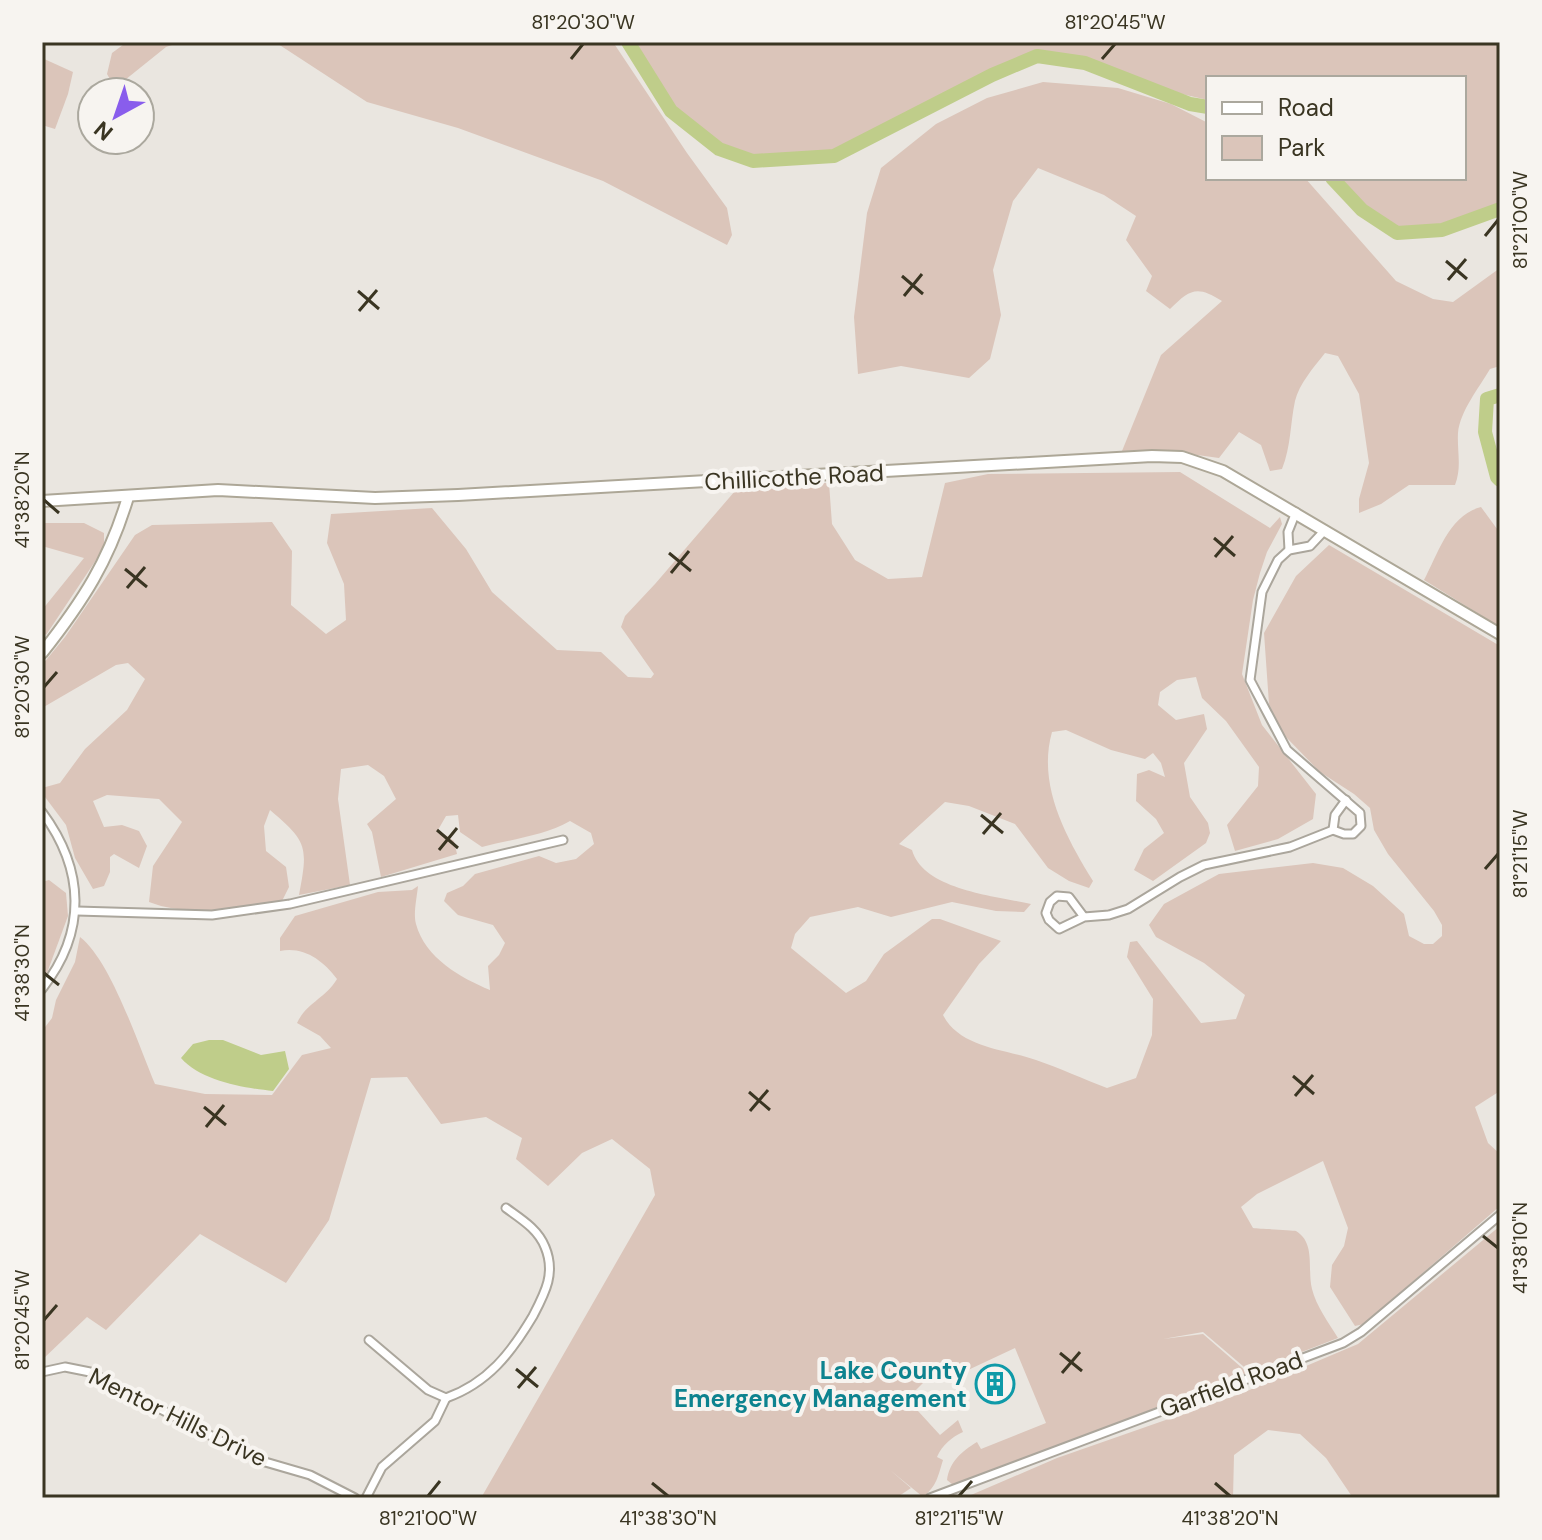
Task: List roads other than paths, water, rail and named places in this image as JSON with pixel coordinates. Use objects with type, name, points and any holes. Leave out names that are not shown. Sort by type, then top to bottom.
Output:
[{"type":"main road","name":"Chillicothe Road","points":[[42,501],[218,490],[375,498],[444,496],[1152,456],[1182,457],[1223,471],[1500,634]]},
{"type":"main road","points":[[42,653],[104,565],[128,497]]},
{"type":"street","points":[[1289,550],[1288,532],[1296,512]]},
{"type":"street","points":[[1084,917],[1069,897],[1057,896],[1050,902],[1046,913],[1059,929],[1084,917],[1109,915],[1128,909],[1204,865],[1290,847],[1333,830],[1353,834],[1361,826],[1360,813],[1287,750],[1250,680],[1262,592],[1278,560],[1289,550],[1310,546],[1325,530]]},
{"type":"street","points":[[1333,830],[1335,815],[1346,800]]},
{"type":"street","points":[[42,812],[60,840],[72,872],[77,911],[72,933],[59,963],[42,989]]},
{"type":"street","points":[[77,911],[212,915],[290,904],[563,840]]},
{"type":"street","points":[[366,1498],[382,1467],[432,1424],[446,1398],[480,1381],[505,1359],[547,1289],[550,1263],[542,1240],[527,1223],[506,1208]]},
{"type":"street","name":"Garfield Road","points":[[930,1498],[1343,1343],[1361,1332],[1500,1215]]},
{"type":"street","points":[[369,1340],[428,1390],[446,1398]]},
{"type":"street","name":"Mentor Hills Drive","points":[[42,1372],[65,1367],[90,1372],[255,1459],[310,1475],[355,1498]]},
{"type":"waterway","points":[[628,42],[671,111],[719,149],[753,161],[834,156],[992,75],[1037,56],[1085,63],[1190,104],[1206,107]]},
{"type":"waterway","points":[[1334,180],[1362,210],[1397,233],[1442,230],[1500,209]]},
{"type":"waterway","points":[[1500,395],[1487,399],[1485,432],[1500,480]]},
{"type":"place","name":"Lake County Emergency Management","points":[[995,1384]]}]
